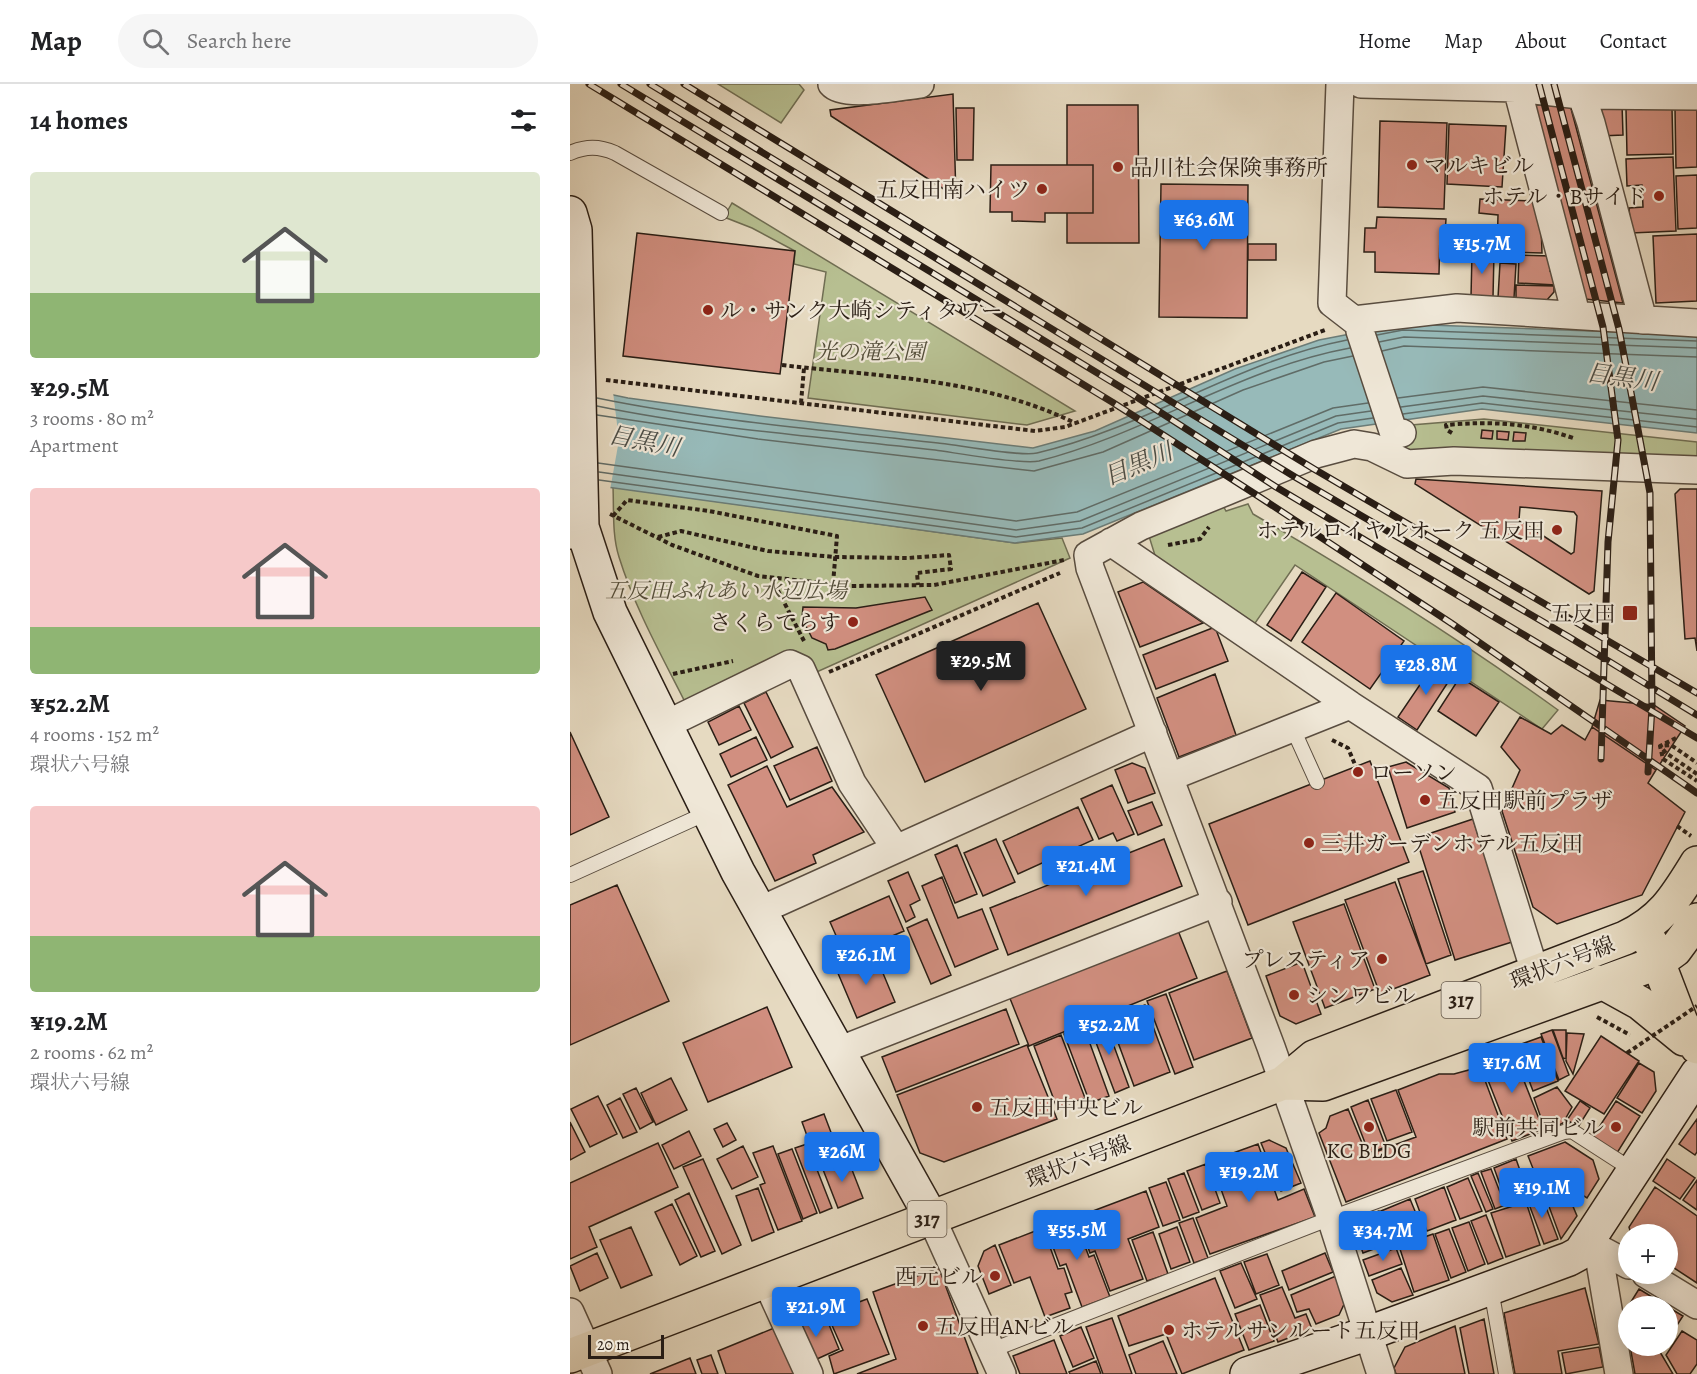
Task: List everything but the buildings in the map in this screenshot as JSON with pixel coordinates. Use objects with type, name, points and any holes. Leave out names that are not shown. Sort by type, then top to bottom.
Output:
[{"type":"main road","name":"環状六号線","points":[[585,1360],[766,1280],[1283,1083],[1314,1057],[1646,928],[1671,904],[1697,863]]},
{"type":"main road","name":"環状六号線","points":[[1646,928],[1657,963],[1683,1001],[1681,1022],[1697,1049]]},
{"type":"main road","points":[[1646,928],[1695,937],[1684,961],[1673,976],[1683,1001]]},
{"type":"main road","name":"環状六号線","points":[[1283,1083],[1323,1084],[1657,963],[1695,937]]},
{"type":"main road","name":"環状六号線","points":[[1602,982],[1640,1003],[1697,1049]]},
{"type":"street","points":[[832,84],[835,88],[853,91],[920,84]]},
{"type":"street","points":[[1340,84],[1332,303],[1357,325],[1394,434],[1402,433]]},
{"type":"street","points":[[1361,84],[1516,86],[1683,92]]},
{"type":"street","points":[[1516,86],[1576,314]]},
{"type":"street","points":[[1579,90],[1591,123],[1643,320]]},
{"type":"street","points":[[570,213],[575,230],[578,512],[610,612],[709,812],[931,1217],[997,1362]]},
{"type":"street","points":[[1357,325],[1457,308],[1697,323]]},
{"type":"street","points":[[1381,1374],[1332,1218],[1218,902],[1090,568],[1088,555],[1141,526],[1316,454],[1354,444],[1372,447],[1407,464],[1454,461],[1697,470]]},
{"type":"street","points":[[1111,542],[1350,705],[1478,788],[1535,972]]},
{"type":"street","points":[[665,725],[790,664],[801,669],[852,783],[896,849]]},
{"type":"street","points":[[1170,777],[1350,705]]},
{"type":"street","points":[[761,910],[1153,733]]},
{"type":"street","points":[[838,1051],[1218,902]]},
{"type":"street","points":[[1247,1374],[1491,1289],[1569,1259],[1593,1247],[1635,1171],[1697,1074]]},
{"type":"street","points":[[1593,1247],[1618,1260]]},
{"type":"street","points":[[1593,1247],[1619,1374]]},
{"type":"street","points":[[766,1280],[809,1374]]},
{"type":"street","points":[[1662,1284],[1697,1305]]},
{"type":"street","points":[[570,1312],[585,1360]]},
{"type":"lane","points":[[570,153],[590,147],[602,147],[721,213]]},
{"type":"lane","points":[[1300,726],[1317,782]]},
{"type":"lane","points":[[570,875],[709,812]]},
{"type":"lane","points":[[997,1362],[1332,1218],[1572,1131],[1635,1171]]},
{"type":"lane","points":[[1491,1289],[1506,1374]]},
{"type":"path","points":[[578,380],[801,403],[1035,431],[1075,423],[1357,325]]},
{"type":"path","points":[[782,365],[977,388],[1019,399],[1075,423]]},
{"type":"path","points":[[801,403],[804,368]]},
{"type":"path","points":[[1457,436],[1447,430],[1446,425],[1483,422],[1539,426],[1572,438],[1584,438]]},
{"type":"path","points":[[613,516],[627,500],[708,511],[837,536],[833,584]]},
{"type":"path","points":[[578,512],[613,516],[658,538],[758,576],[833,584],[934,585],[1088,555]]},
{"type":"path","points":[[658,538],[681,531],[768,550],[835,557],[888,558],[949,555],[951,570],[917,573],[918,585]]},
{"type":"path","points":[[823,675],[1060,573]]},
{"type":"path","points":[[771,577],[806,645]]},
{"type":"path","points":[[1300,726],[1348,748],[1356,767]]},
{"type":"path","points":[[1660,746],[1676,738]]},
{"type":"path","points":[[1660,746],[1671,745],[1697,763]]},
{"type":"path","points":[[1660,746],[1666,753],[1697,774]]},
{"type":"path","points":[[1660,746],[1663,759],[1697,781]]},
{"type":"path","points":[[1677,826],[1697,840]]},
{"type":"path","points":[[1628,1053],[1643,1043],[1683,1001]]},
{"type":"path","points":[[1597,1017],[1643,1043]]},
{"type":"green space","points":[[718,84],[799,84],[804,90],[781,123]]},
{"type":"green space","name":"光の滝公園","points":[[732,203],[1075,411],[1027,425],[808,398],[826,272],[794,264],[795,251],[752,228],[724,217]]},
{"type":"green space","points":[[1484,419],[1697,442],[1697,463],[1407,456],[1399,426]]},
{"type":"green space","name":"五反田ふれあい水辺広場","points":[[613,487],[1015,543],[1062,538],[1070,558],[810,675],[803,662],[687,706],[650,633],[619,557],[615,540]]},
{"type":"green space","points":[[1221,502],[1226,511],[1248,504],[1253,514],[1408,608],[1558,710],[1542,729],[1295,565],[1251,629],[1158,565],[1148,533]]},
{"type":"water","name":"目黒川","points":[[1402,324],[1697,335],[1697,433],[1482,409],[1341,429],[1083,534],[1015,543],[570,482],[570,386],[628,398],[760,416],[1033,448],[1095,431],[1235,369],[1319,340]]},
{"type":"pier","points":[[570,383],[613,392],[619,440],[610,490],[570,485]]},
{"type":"railway","points":[[589,84],[1112,402],[1451,623],[1697,793]]},
{"type":"railway","points":[[621,84],[1132,394],[1276,487],[1697,738]]},
{"type":"railway","points":[[650,84],[1295,477],[1569,637],[1697,715]]},
{"type":"railway","points":[[684,84],[1314,469],[1697,693]]},
{"type":"railway","points":[[1539,84],[1603,327],[1618,440],[1608,542],[1601,759]]},
{"type":"railway","points":[[1554,84],[1619,329],[1650,493],[1652,707],[1648,772]]},
{"type":"place","name":"マルキビル","points":[[1412,165]]},
{"type":"place","name":"品川社会保険事務所","points":[[1118,167]]},
{"type":"place","name":"五反田南ハイツ","points":[[1042,189]]},
{"type":"place","name":"ホテル・Bサイド","points":[[1659,196]]},
{"type":"place","name":"ル・サンク大崎シティタワー","points":[[708,310]]},
{"type":"place","name":"ホテルロイヤルオーク 五反田","points":[[1557,530]]},
{"type":"place","name":"五反田","points":[[1630,613]]},
{"type":"place","name":"さくらてらす","points":[[853,622]]},
{"type":"place","name":"ローソン","points":[[1358,772]]},
{"type":"place","name":"五反田駅前プラザ","points":[[1425,800]]},
{"type":"place","name":"三井ガーデンホテル五反田","points":[[1309,843]]},
{"type":"place","name":"プレスティア","points":[[1382,959]]},
{"type":"place","name":"シンワビル","points":[[1294,995]]},
{"type":"place","name":"五反田中央ビル","points":[[977,1107]]},
{"type":"place","name":"KC BLDG","points":[[1369,1127]]},
{"type":"place","name":"駅前共同ビル","points":[[1616,1127]]},
{"type":"place","name":"西元ビル","points":[[995,1276]]},
{"type":"place","name":"五反田ANビル","points":[[923,1326]]},
{"type":"place","name":"ホテルサンルート五反田","points":[[1169,1330]]}]
